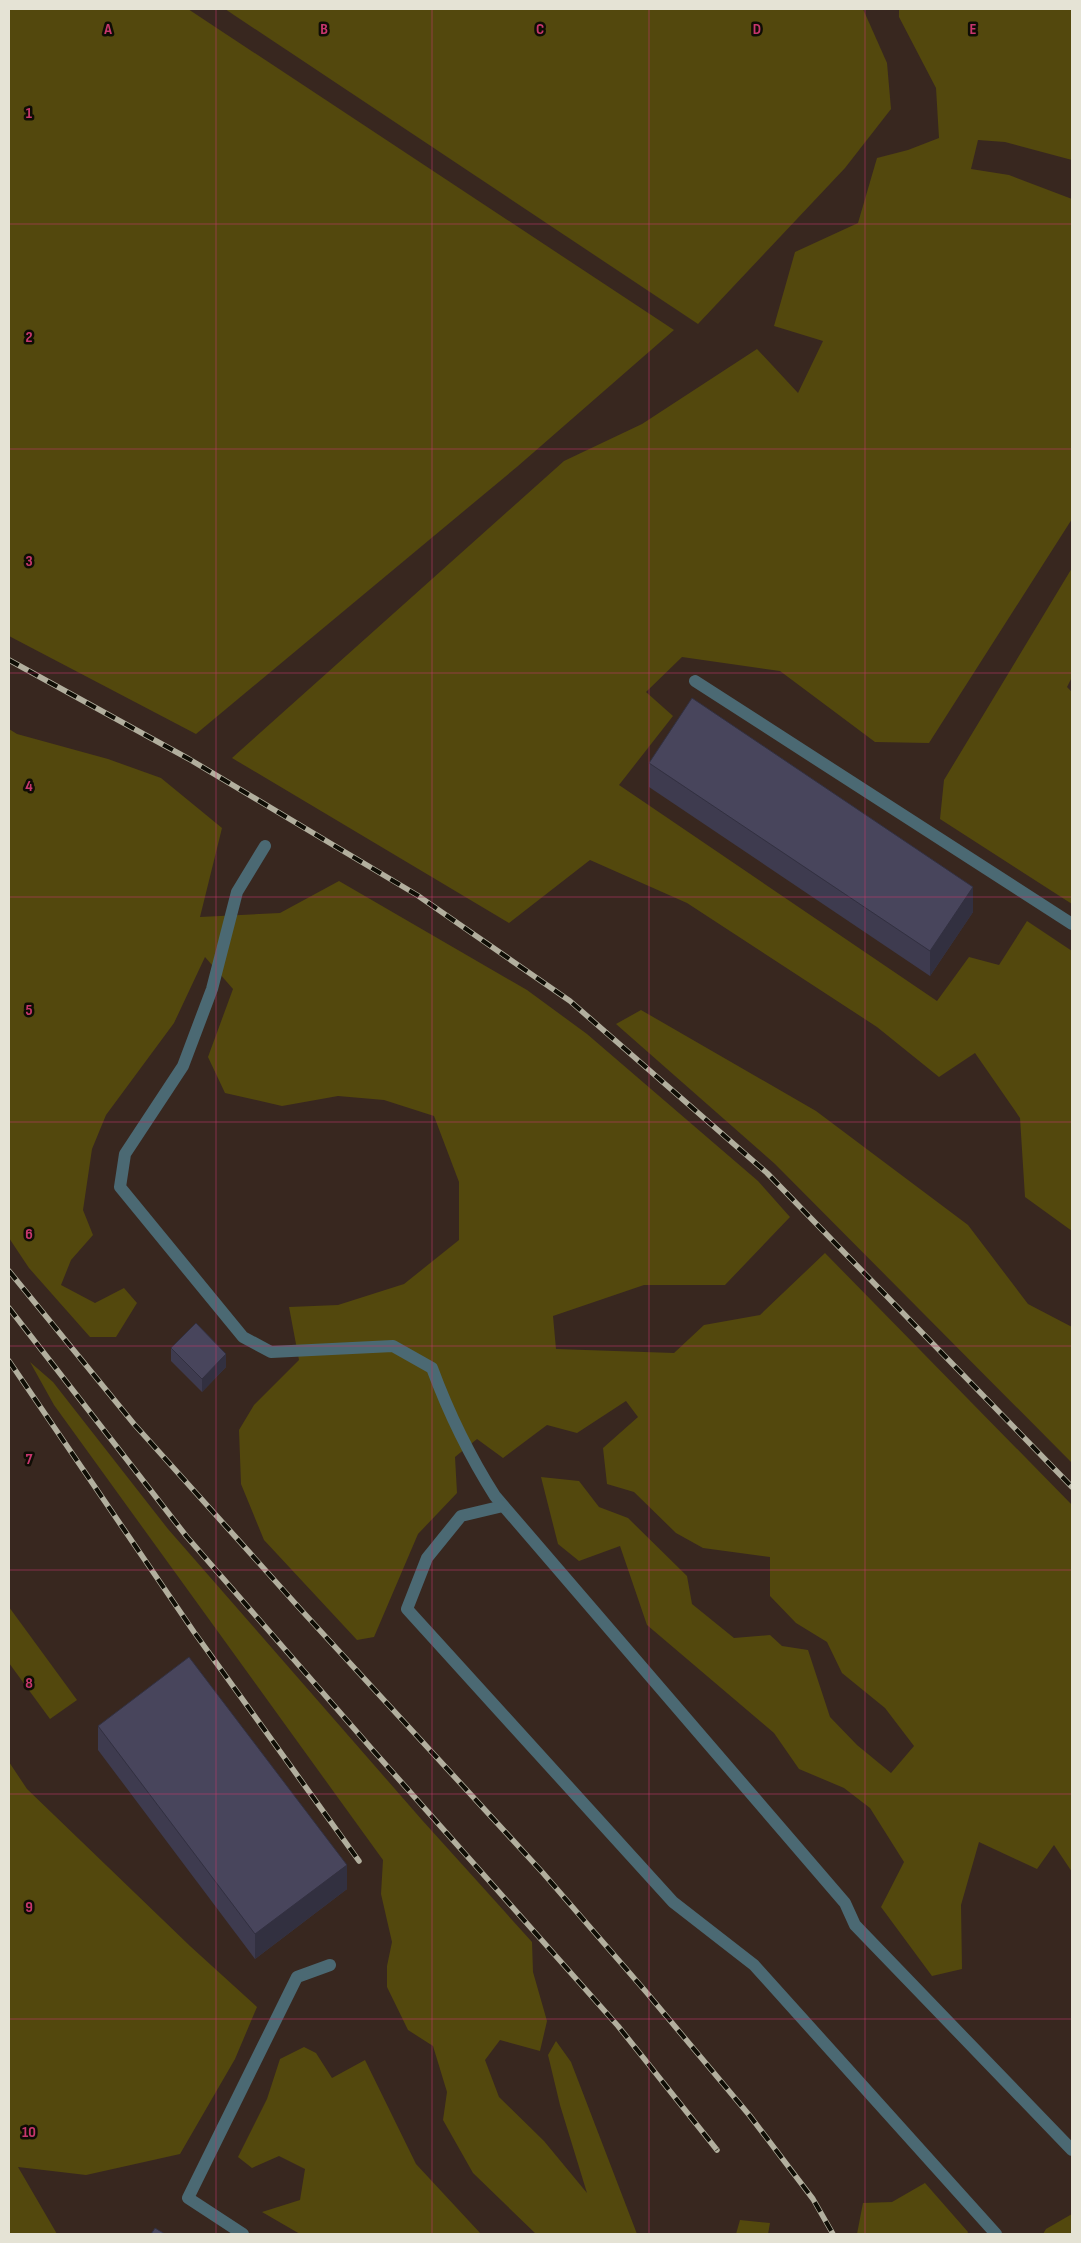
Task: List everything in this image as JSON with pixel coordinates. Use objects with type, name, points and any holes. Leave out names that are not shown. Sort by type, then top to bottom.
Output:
[{"type":"lane","points":[[695,681],[1072,924]]},
{"type":"lane","points":[[265,846],[237,892],[212,989],[182,1066],[125,1154],[120,1187],[242,1337],[271,1352],[393,1346],[432,1368],[445,1404],[469,1455],[503,1506],[845,1903],[855,1925],[1072,2150]]},
{"type":"lane","points":[[503,1506],[461,1516],[426,1558],[407,1610],[673,1902],[754,1965],[996,2234]]},
{"type":"lane","points":[[243,2234],[188,2198],[297,1977],[330,1965]]},
{"type":"shaded area","points":[[9,9],[1072,9],[1072,2234],[9,2234]]},
{"type":"shaded area","points":[[9,9],[188,9],[674,330],[518,466],[196,734],[9,636]]},
{"type":"shaded area","points":[[225,9],[863,9],[887,63],[891,109],[845,168],[698,324]]},
{"type":"shaded area","points":[[899,9],[1072,9],[1072,160],[1005,142],[978,140],[971,169],[1009,175],[1072,199],[1072,519],[929,743],[875,742],[780,671],[682,657],[646,692],[673,716],[619,785],[937,1001],[969,957],[999,965],[1027,921],[1072,951],[1072,1231],[1025,1197],[1020,1118],[975,1053],[939,1077],[877,1027],[687,903],[590,860],[509,923],[232,758],[564,461],[642,424],[757,349],[798,393],[823,341],[774,326],[795,252],[858,223],[877,158],[908,150],[939,138],[936,88],[899,17]]},
{"type":"shaded area","points":[[1072,568],[1072,677],[1067,687],[1072,692],[1072,904],[940,819],[944,780]]},
{"type":"shaded area","points":[[9,729],[17,734],[108,759],[161,778],[222,828],[200,917],[280,913],[339,881],[527,990],[587,1034],[758,1181],[790,1217],[725,1285],[644,1285],[553,1316],[556,1349],[674,1353],[704,1325],[760,1315],[825,1253],[1072,1505],[1072,1872],[1054,1845],[1037,1869],[979,1842],[961,1905],[962,1969],[932,1976],[881,1907],[904,1862],[870,1808],[844,1788],[799,1769],[774,1733],[647,1625],[620,1546],[579,1561],[558,1544],[541,1477],[579,1481],[599,1507],[628,1518],[687,1576],[692,1604],[734,1638],[770,1635],[782,1646],[808,1650],[830,1717],[857,1745],[891,1773],[914,1746],[885,1708],[842,1673],[827,1642],[796,1623],[770,1596],[770,1557],[703,1548],[676,1533],[634,1492],[607,1484],[603,1448],[638,1417],[626,1401],[577,1433],[547,1425],[503,1458],[477,1439],[455,1457],[457,1493],[418,1534],[374,1637],[357,1640],[264,1540],[241,1484],[239,1430],[254,1405],[299,1360],[289,1307],[338,1305],[404,1284],[459,1240],[459,1182],[434,1116],[384,1100],[338,1096],[282,1106],[225,1093],[208,1057],[233,989],[205,957],[174,1023],[106,1115],[92,1149],[83,1210],[93,1235],[71,1260],[61,1285],[95,1303],[124,1288],[137,1303],[116,1337],[90,1337],[29,1268],[9,1238]]},
{"type":"shaded area","points":[[641,1010],[816,1111],[968,1225],[1028,1304],[1072,1327],[1072,1463],[775,1164],[616,1024]]},
{"type":"shaded area","points":[[30,1362],[53,1382],[168,1529],[422,1820],[532,1942],[533,1972],[547,2021],[540,2051],[500,2040],[485,2060],[499,2097],[544,2141],[587,2193],[560,2105],[548,2055],[556,2041],[571,2062],[637,2234],[536,2234],[473,2173],[443,2120],[447,2092],[433,2046],[408,2030],[387,1987],[387,1966],[392,1942],[381,1894],[383,1860],[54,1405]]},
{"type":"shaded area","points":[[9,1607],[77,1700],[50,1719],[9,1663]]},
{"type":"shaded area","points":[[9,1762],[27,1789],[190,1946],[257,2007],[235,2059],[180,2154],[86,2175],[18,2167],[57,2234],[9,2234]]},
{"type":"shaded area","points":[[304,2047],[316,2053],[332,2078],[365,2060],[416,2164],[481,2234],[300,2234],[262,2212],[300,2200],[305,2169],[279,2156],[252,2168],[238,2157],[267,2099],[280,2059]]},
{"type":"shaded area","points":[[925,2183],[968,2232],[967,2234],[857,2234],[863,2203],[892,2202]]},
{"type":"shaded area","points":[[1072,2214],[1072,2234],[1043,2234],[1046,2229]]},
{"type":"shaded area","points":[[740,2220],[770,2223],[768,2234],[736,2234]]},
{"type":"building","points":[[692,698],[973,887],[930,951],[649,763]]},
{"type":"building","points":[[196,1323],[226,1354],[202,1379],[171,1348]]},
{"type":"building","points":[[189,1657],[347,1865],[255,1934],[98,1726]]},
{"type":"building","points":[[155,2228],[165,2234],[151,2234]]},
{"type":"railway","points":[[9,660],[189,759],[417,895],[570,1001],[767,1173],[1072,1487]]},
{"type":"railway","points":[[9,1271],[134,1424],[303,1612],[543,1873],[647,1993],[750,2116],[813,2199],[833,2234]]},
{"type":"railway","points":[[9,1308],[187,1537],[618,2026],[717,2150]]},
{"type":"railway","points":[[9,1361],[194,1632],[359,1861]]}]
